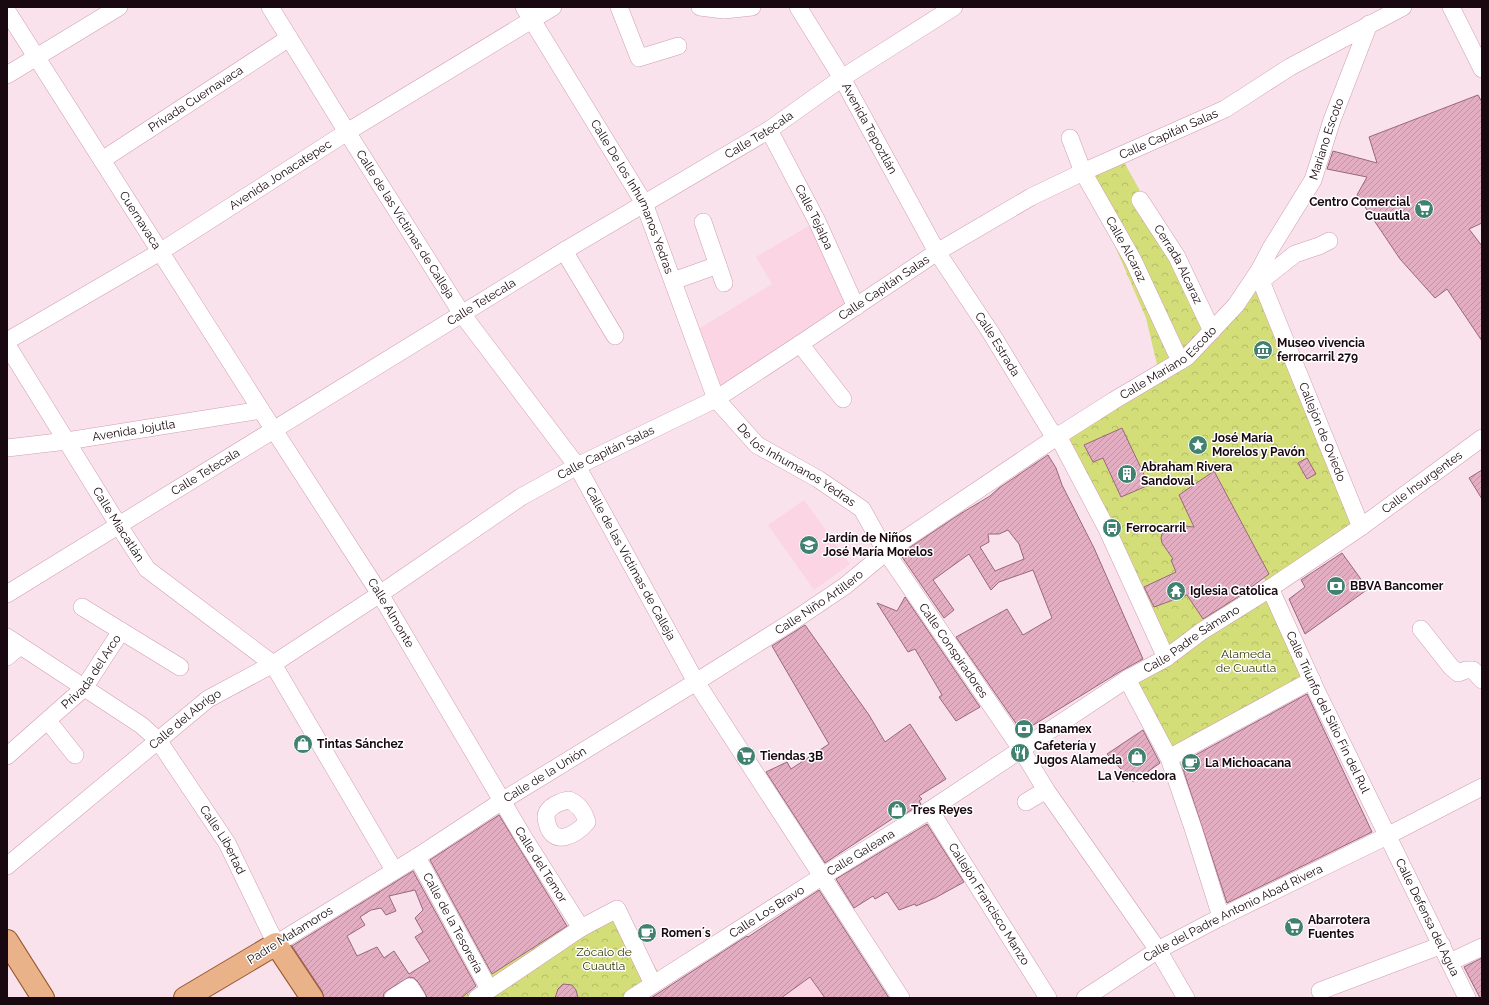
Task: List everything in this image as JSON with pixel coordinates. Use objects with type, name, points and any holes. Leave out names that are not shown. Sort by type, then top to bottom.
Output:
[{"type":"main road","points":[[7,941],[43,998]]},
{"type":"main road","name":"Padre Matamoros","points":[[185,998],[276,944]]},
{"type":"main road","points":[[276,944],[312,998]]},
{"type":"street","points":[[7,75],[119,7]]},
{"type":"street","name":"Calle de las Víctimas de Calleja","points":[[270,7],[462,314],[577,466],[696,682],[821,877],[901,998]]},
{"type":"street","name":"Avenida Jonacatepec","points":[[7,341],[160,252],[347,132],[527,13],[553,7]]},
{"type":"street","points":[[619,7],[639,58],[678,46]]},
{"type":"street","points":[[700,7],[724,10],[752,7]]},
{"type":"street","name":"Avenida Tepoztlán","points":[[798,7],[842,78],[937,252]]},
{"type":"street","name":"Calle Tetecala","points":[[7,594],[564,251],[769,130],[842,78],[954,7]]},
{"type":"street","name":"Calle Capitán Salas","points":[[380,594],[521,497],[577,466],[716,399],[937,252],[1031,197],[1083,172],[1225,109],[1290,68],[1403,7]]},
{"type":"street","points":[[1451,7],[1482,70]]},
{"type":"street","name":"Cuernavaca","points":[[7,11],[273,430]]},
{"type":"street","name":"Calle De los Inhumanos Yedras","points":[[527,13],[644,203],[716,399]]},
{"type":"street","name":"Mariano Escoto","points":[[1261,275],[1271,248],[1313,180],[1332,120],[1369,24]]},
{"type":"street","name":"Privada Cuernavaca","points":[[102,160],[289,38]]},
{"type":"street","name":"Calle Tejalpa","points":[[769,130],[816,221],[856,307]]},
{"type":"street","name":"Calle Alcaraz","points":[[1070,138],[1083,172],[1133,260],[1180,362]]},
{"type":"street","name":"Cerrada Alcaraz","points":[[1140,200],[1177,257],[1212,331]]},
{"type":"street","points":[[703,222],[724,282]]},
{"type":"street","points":[[1261,275],[1295,254],[1319,246],[1328,241]]},
{"type":"street","points":[[564,251],[615,336]]},
{"type":"street","name":"Calle Estrada","points":[[937,252],[991,333],[1050,430],[1058,436],[1107,529],[1166,658]]},
{"type":"street","points":[[673,281],[718,265]]},
{"type":"street","name":"Calle Mariano Escoto","points":[[1058,436],[1187,357],[1236,305],[1261,275]]},
{"type":"street","name":"Callejón de Oviedo","points":[[1261,275],[1361,527]]},
{"type":"street","name":"Calle Miacatlán","points":[[7,344],[147,569],[273,664]]},
{"type":"street","points":[[800,344],[842,399]]},
{"type":"street","name":"De los Inhumanos Yedras","points":[[716,399],[758,445],[818,479],[862,509],[886,552]]},
{"type":"street","name":"Avenida Jojutla","points":[[7,448],[67,441],[260,410]]},
{"type":"street","name":"Calle Almonte","points":[[273,430],[380,594],[502,801]]},
{"type":"street","name":"Calle Niño Artillero","points":[[696,682],[845,586],[868,569],[886,552],[1058,436]]},
{"type":"street","name":"Calle Insurgentes","points":[[1361,527],[1482,438]]},
{"type":"street","name":"Calle Padre Sámano","points":[[1021,749],[1128,680],[1166,658],[1202,632],[1361,527]]},
{"type":"street","name":"Calle Conspiradores","points":[[886,552],[1021,749],[1046,790],[1158,950],[1186,998]]},
{"type":"street","name":"Calle Triunfo del Sitio Fin del Rul","points":[[1270,588],[1312,680],[1387,836]]},
{"type":"street","name":"Calle del Abrigo","points":[[7,866],[208,699],[273,664],[380,594]]},
{"type":"street","points":[[82,607],[121,631]]},
{"type":"street","points":[[1422,630],[1451,668],[1458,673],[1466,670],[1473,670],[1482,680]]},
{"type":"street","name":"Privada del Arco","points":[[7,756],[84,688],[121,631],[180,667]]},
{"type":"street","points":[[7,657],[14,641]]},
{"type":"street","name":"Calle Libertad","points":[[14,641],[141,725],[158,740],[227,843],[276,944]]},
{"type":"street","points":[[273,664],[394,870]]},
{"type":"street","points":[[1128,680],[1169,758],[1221,917]]},
{"type":"street","points":[[1169,758],[1312,680]]},
{"type":"street","name":"Calle de la Unión","points":[[394,870],[417,857],[502,801],[696,682]]},
{"type":"street","points":[[48,721],[75,755]]},
{"type":"street","name":"Calle Galeana","points":[[821,877],[930,810],[1021,749]]},
{"type":"street","name":"Calle del Padre Antonio Abad Rivera","points":[[1085,998],[1158,950],[1482,787]]},
{"type":"street","points":[[1026,802],[1046,790]]},
{"type":"street","name":"Calle del Temor","points":[[502,801],[581,928]]},
{"type":"street","name":"Callejón Francisco Manzo","points":[[930,810],[1048,998]]},
{"type":"street","points":[[524,838],[548,827]]},
{"type":"street","name":"Calle Defensa del Agua","points":[[1387,836],[1467,998]]},
{"type":"street","name":"Calle de la Tesorería","points":[[417,857],[483,994]]},
{"type":"street","name":"Padre Matamoros","points":[[276,944],[394,870]]},
{"type":"street","name":"Calle Los Bravo","points":[[632,998],[821,877]]},
{"type":"street","points":[[483,994],[581,928],[617,909],[653,984]]},
{"type":"street","points":[[1320,991],[1442,945]]},
{"type":"street","points":[[1450,962],[1482,947]]},
{"type":"street","points":[[393,998],[414,992]]},
{"type":"shaded area","points":[[817,221],[856,307],[716,399],[692,333],[772,284],[756,257]]},
{"type":"shaded area","name":"Jardín de Niños José María Morelos","points":[[804,500],[850,564],[814,590],[768,525]]},
{"type":"shaded area","points":[[810,977],[825,998],[781,998]]},
{"type":"green space","name":"Alameda de Cuautla","points":[[1120,155],[1177,257],[1212,331],[1260,269],[1361,527],[1270,588],[1312,680],[1169,758],[1127,679],[1166,658],[1058,437],[1159,373],[1146,318],[1083,172]],"holes":[[[1264,578],[1270,587],[1205,622]]]},
{"type":"green space","name":"Zócalo de Cuautla","points":[[617,909],[663,979],[632,998],[461,998],[479,986],[489,976],[576,920]]},
{"type":"building","name":"Centro Comercial Cuautla","points":[[1478,95],[1482,102],[1482,223],[1469,229],[1482,246],[1482,341],[1447,289],[1435,298],[1400,259],[1357,195],[1367,177],[1327,169],[1333,151],[1377,163],[1369,137]]},
{"type":"building","name":"Abraham Rivera Sandoval","points":[[1122,428],[1149,485],[1121,497],[1103,458],[1093,462],[1084,445]]},
{"type":"building","points":[[1048,455],[1056,468],[1062,485],[1094,548],[1143,659],[1022,732],[956,637],[1007,609],[1023,635],[1052,618],[1033,570],[999,582],[991,590],[969,554],[933,580],[954,610],[944,618],[900,554],[990,496],[999,488]],"holes":[[[1008,530],[1019,544],[1024,559],[995,571],[980,547],[989,542],[988,534],[999,534]]]},
{"type":"building","points":[[1307,458],[1316,474],[1307,479],[1298,463]]},
{"type":"building","points":[[1482,470],[1482,499],[1469,478]]},
{"type":"building","points":[[1214,471],[1269,574],[1238,597],[1203,619],[1187,595],[1154,607],[1144,587],[1176,572],[1171,560],[1173,559],[1162,543],[1162,534],[1165,529],[1173,525],[1194,527],[1179,495]]},
{"type":"building","points":[[1342,553],[1368,589],[1305,634],[1289,599],[1305,587],[1301,580]]},
{"type":"building","points":[[905,597],[980,707],[956,721],[939,697],[942,695],[915,649],[908,652],[877,603],[897,611]]},
{"type":"building","points":[[805,625],[869,715],[885,742],[910,724],[946,779],[919,796],[922,799],[919,801],[921,804],[900,817],[898,815],[825,863],[766,772],[787,762],[791,769],[829,744],[772,646]]},
{"type":"building","points":[[1307,694],[1372,832],[1227,903],[1181,763]]},
{"type":"building","name":"La Vencedora","points":[[1143,730],[1160,763],[1133,782],[1107,754]]},
{"type":"building","points":[[499,815],[567,926],[492,974],[430,860]]},
{"type":"building","points":[[927,824],[964,882],[935,898],[916,906],[915,904],[899,910],[887,892],[875,899],[873,896],[854,908],[836,879]]},
{"type":"building","points":[[413,871],[476,986],[461,998],[427,998],[418,982],[414,978],[409,977],[384,993],[383,998],[324,998],[322,991],[292,946]],"holes":[[[415,890],[423,910],[415,918],[423,932],[415,937],[430,961],[409,974],[394,951],[384,958],[377,947],[357,956],[347,936],[365,925],[360,917],[371,910],[381,908],[386,915],[396,911],[389,896]]]},
{"type":"building","points":[[819,890],[889,998],[825,998],[810,977],[781,998],[651,998],[747,936],[748,937]]},
{"type":"building","points":[[1482,958],[1482,998],[1480,998],[1464,967]]},
{"type":"building","points":[[563,984],[572,985],[576,990],[578,998],[555,998],[558,989]]},
{"type":"place","name":"Centro Comercial Cuautla","points":[[1424,209]]},
{"type":"place","name":"Museo vivencia ferrocarril 279","points":[[1263,350]]},
{"type":"place","name":"José María Morelos y Pavón","points":[[1198,445]]},
{"type":"place","name":"Abraham Rivera Sandoval","points":[[1127,474]]},
{"type":"place","name":"Ferrocarril","points":[[1112,528]]},
{"type":"place","name":"Jardín de Niños José María Morelos","points":[[809,545]]},
{"type":"place","name":"BBVA Bancomer","points":[[1336,586]]},
{"type":"place","name":"Iglesia Catolica","points":[[1176,591]]},
{"type":"place","name":"Banamex","points":[[1024,729]]},
{"type":"place","name":"Tintas Sánchez","points":[[303,744]]},
{"type":"place","name":"Cafetería y Jugos Alameda","points":[[1020,753]]},
{"type":"place","name":"Tiendas 3B","points":[[746,756]]},
{"type":"place","name":"La Vencedora","points":[[1137,757]]},
{"type":"place","name":"La Michoacana","points":[[1191,763]]},
{"type":"place","name":"Tres Reyes","points":[[897,810]]},
{"type":"place","name":"Abarrotera Fuentes","points":[[1294,927]]},
{"type":"place","name":"Romen´s","points":[[647,933]]}]
